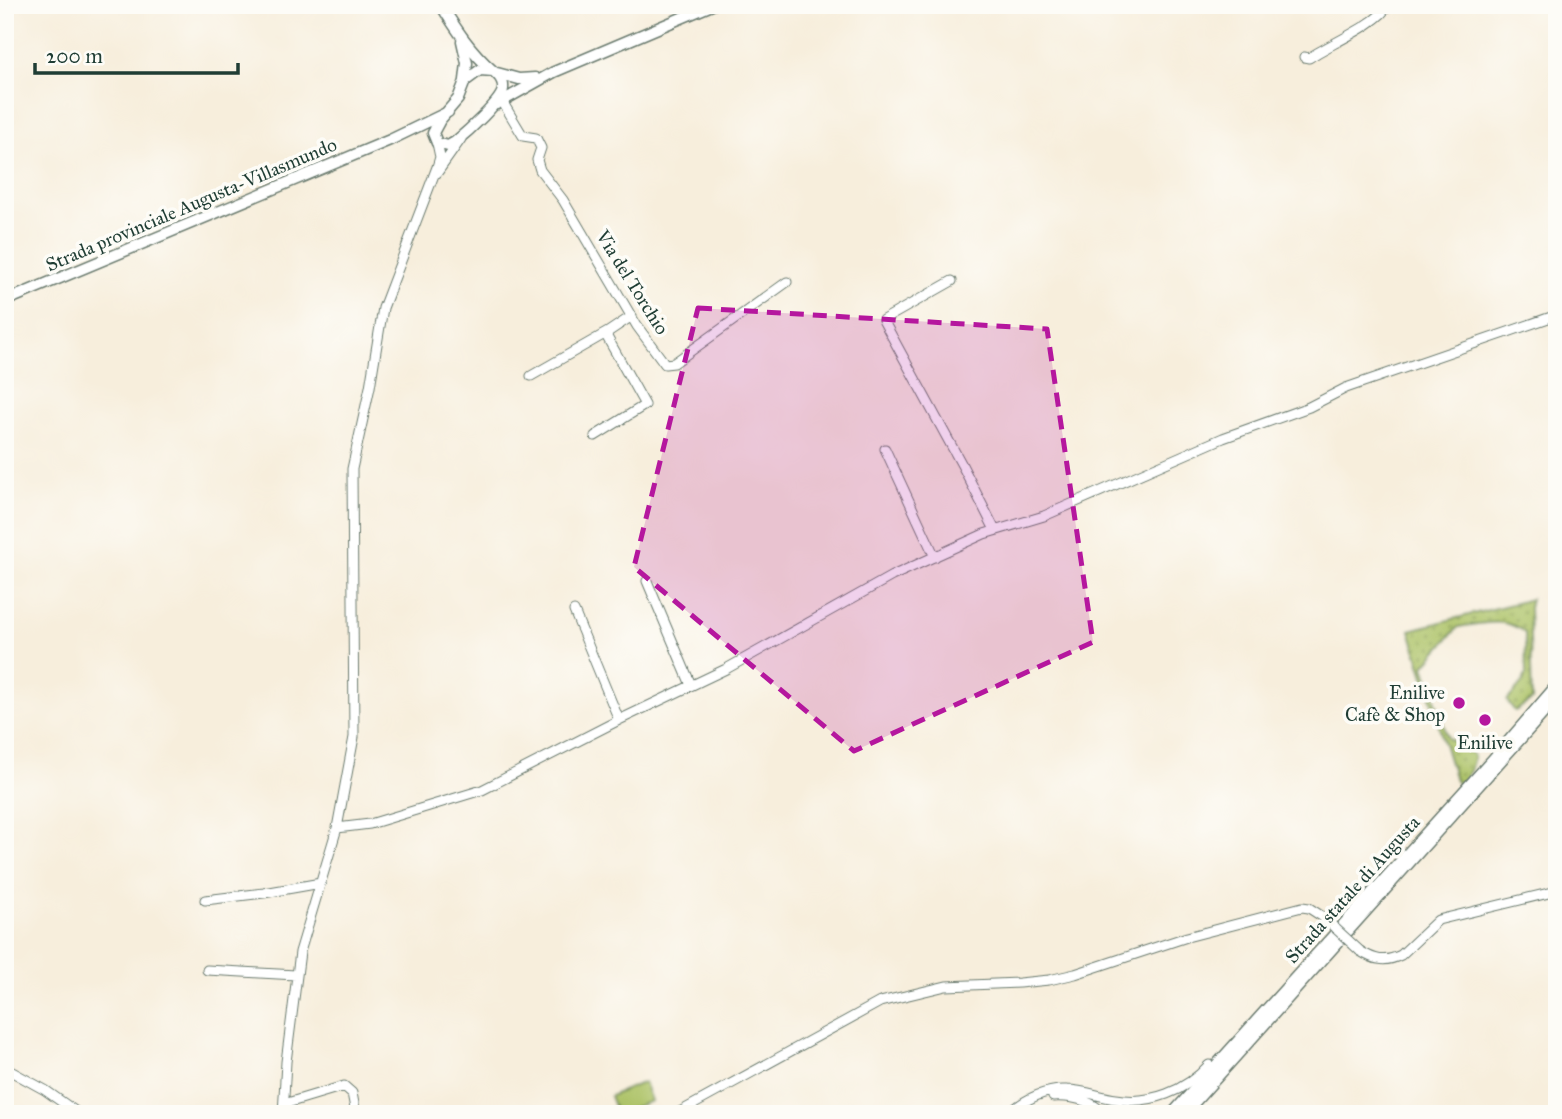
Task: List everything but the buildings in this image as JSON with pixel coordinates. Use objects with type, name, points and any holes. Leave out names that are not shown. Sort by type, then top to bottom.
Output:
[{"type":"main road","points":[[390,140],[416,135],[443,146],[451,145],[491,107],[503,91],[502,82],[495,72],[460,35],[441,5]]},
{"type":"main road","points":[[491,107],[554,72],[712,5]]},
{"type":"main road","points":[[436,142],[433,133],[435,127],[461,93],[465,81],[467,63],[460,35]]},
{"type":"main road","points":[[465,81],[480,70],[525,79],[554,72]]},
{"type":"main road","points":[[390,140],[448,111]]},
{"type":"main road","name":"Strada provinciale Augusta-Villasmundo","points":[[5,301],[390,140]]},
{"type":"main road","name":"Strada statale di Augusta","points":[[1172,1114],[1557,685]]},
{"type":"main road","name":"Strada statale di Augusta","points":[[1184,1114],[1557,698]]},
{"type":"street","points":[[1304,57],[1309,58],[1374,21],[1383,14],[1388,5]]},
{"type":"street","name":"Via del Torchio","points":[[502,101],[523,136],[536,138],[541,148],[537,160],[540,170],[563,200],[632,316],[665,364],[674,363],[787,282]]},
{"type":"street","points":[[430,183],[464,134]]},
{"type":"street","points":[[356,1114],[352,1093],[344,1086],[284,1109],[296,975],[306,929],[337,828],[354,737],[352,469],[370,387],[383,308],[440,157],[436,142]]},
{"type":"street","points":[[952,281],[883,320],[995,530]]},
{"type":"street","points":[[337,828],[370,824],[482,790],[726,669],[892,576],[995,530],[1044,516],[1223,438],[1309,407],[1346,388],[1557,315]]},
{"type":"street","points":[[531,376],[632,316]]},
{"type":"street","points":[[595,436],[645,405],[607,337],[608,332]]},
{"type":"street","points":[[886,449],[935,557]]},
{"type":"street","points":[[648,581],[691,685]]},
{"type":"street","points":[[574,611],[619,720]]},
{"type":"street","points":[[205,900],[321,883]]},
{"type":"street","points":[[676,1114],[880,1002],[946,986],[1049,980],[1188,937],[1302,907],[1310,908],[1323,917],[1372,959],[1393,959],[1401,955],[1438,920],[1557,891]]},
{"type":"street","points":[[1008,1114],[1026,1100],[1047,1092],[1068,1090],[1117,1100],[1138,1101],[1160,1097],[1181,1088],[1203,1072],[1277,991],[1308,964]]},
{"type":"street","points":[[208,970],[296,975]]},
{"type":"street","points":[[1190,1114],[1251,1045],[1280,1006]]},
{"type":"street","points":[[5,1068],[46,1090],[79,1114]]},
{"type":"street","points":[[1017,1114],[1029,1105],[1049,1098],[1068,1096],[1085,1100],[1104,1114]]},
{"type":"highlighted area","points":[[698,308],[1047,329],[1093,642],[854,751],[634,567]]},
{"type":"green space","points":[[1531,599],[1532,700],[1515,711],[1507,701],[1523,682],[1526,674],[1525,633],[1510,624],[1493,622],[1458,627],[1424,666],[1448,738],[1470,751],[1474,757],[1470,771],[1459,785],[1455,780],[1410,630]]},
{"type":"green space","points":[[644,1082],[651,1101],[617,1114],[610,1096]]},
{"type":"place","name":"Enilive Cafè & Shop","points":[[1459,703]]},
{"type":"place","name":"Enilive","points":[[1485,720]]}]
